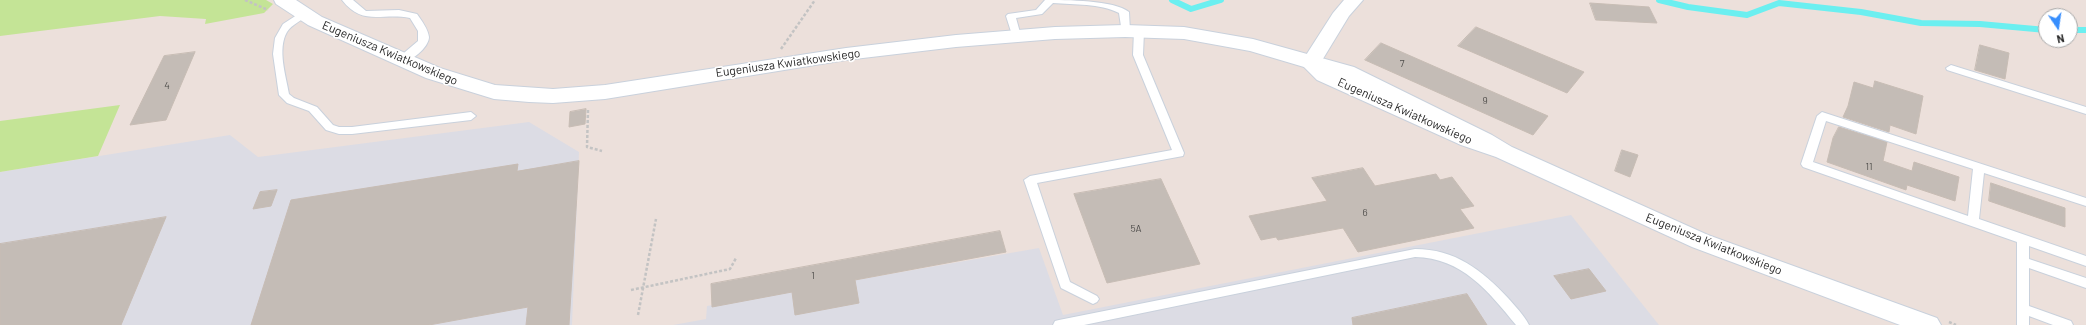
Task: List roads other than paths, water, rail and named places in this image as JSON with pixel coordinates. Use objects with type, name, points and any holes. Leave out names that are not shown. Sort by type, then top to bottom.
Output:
[{"type":"street","name":"Eugeniusza Kwiatkowskiego","points":[[282,0],[315,21],[402,60],[465,85],[494,92],[553,96],[605,92],[778,64],[940,43],[1016,36],[1132,31],[1184,32],[1253,45],[1311,63],[1347,72],[1484,140],[1504,152],[1700,241],[1928,325]]},
{"type":"street","points":[[1311,63],[1342,13],[1354,0]]},
{"type":"lane","points":[[347,0],[362,13],[366,14],[399,13],[414,16],[425,33],[425,38],[422,45],[402,60]]},
{"type":"lane","points":[[1016,36],[1011,16],[1041,12],[1045,10],[1050,0],[1101,4],[1116,7],[1124,12],[1132,31],[1138,55],[1179,153],[1030,180],[1065,285],[1093,299]]},
{"type":"lane","points":[[303,14],[286,27],[279,38],[278,49],[284,95],[292,102],[311,108],[318,113],[327,125],[333,129],[344,131],[358,130],[472,116]]},
{"type":"lane","points":[[1951,68],[2086,111]]},
{"type":"lane","points":[[2086,202],[1822,116],[1806,164],[2086,261]]},
{"type":"lane","points":[[1973,222],[1979,167]]},
{"type":"lane","points":[[2023,325],[2024,240]]},
{"type":"lane","points":[[1059,325],[1415,253],[1439,254],[1459,262],[1479,277],[1510,309],[1523,325]]},
{"type":"lane","points":[[2024,262],[2086,283]]},
{"type":"lane","points":[[2024,309],[2067,325]]},
{"type":"waterway","points":[[1172,0],[1191,9],[1221,0]]},
{"type":"waterway","points":[[1659,0],[1688,7],[1747,15],[1779,3],[1861,12],[1921,23],[1980,24],[2038,29]]},
{"type":"waterway","points":[[2078,30],[2086,30]]}]
